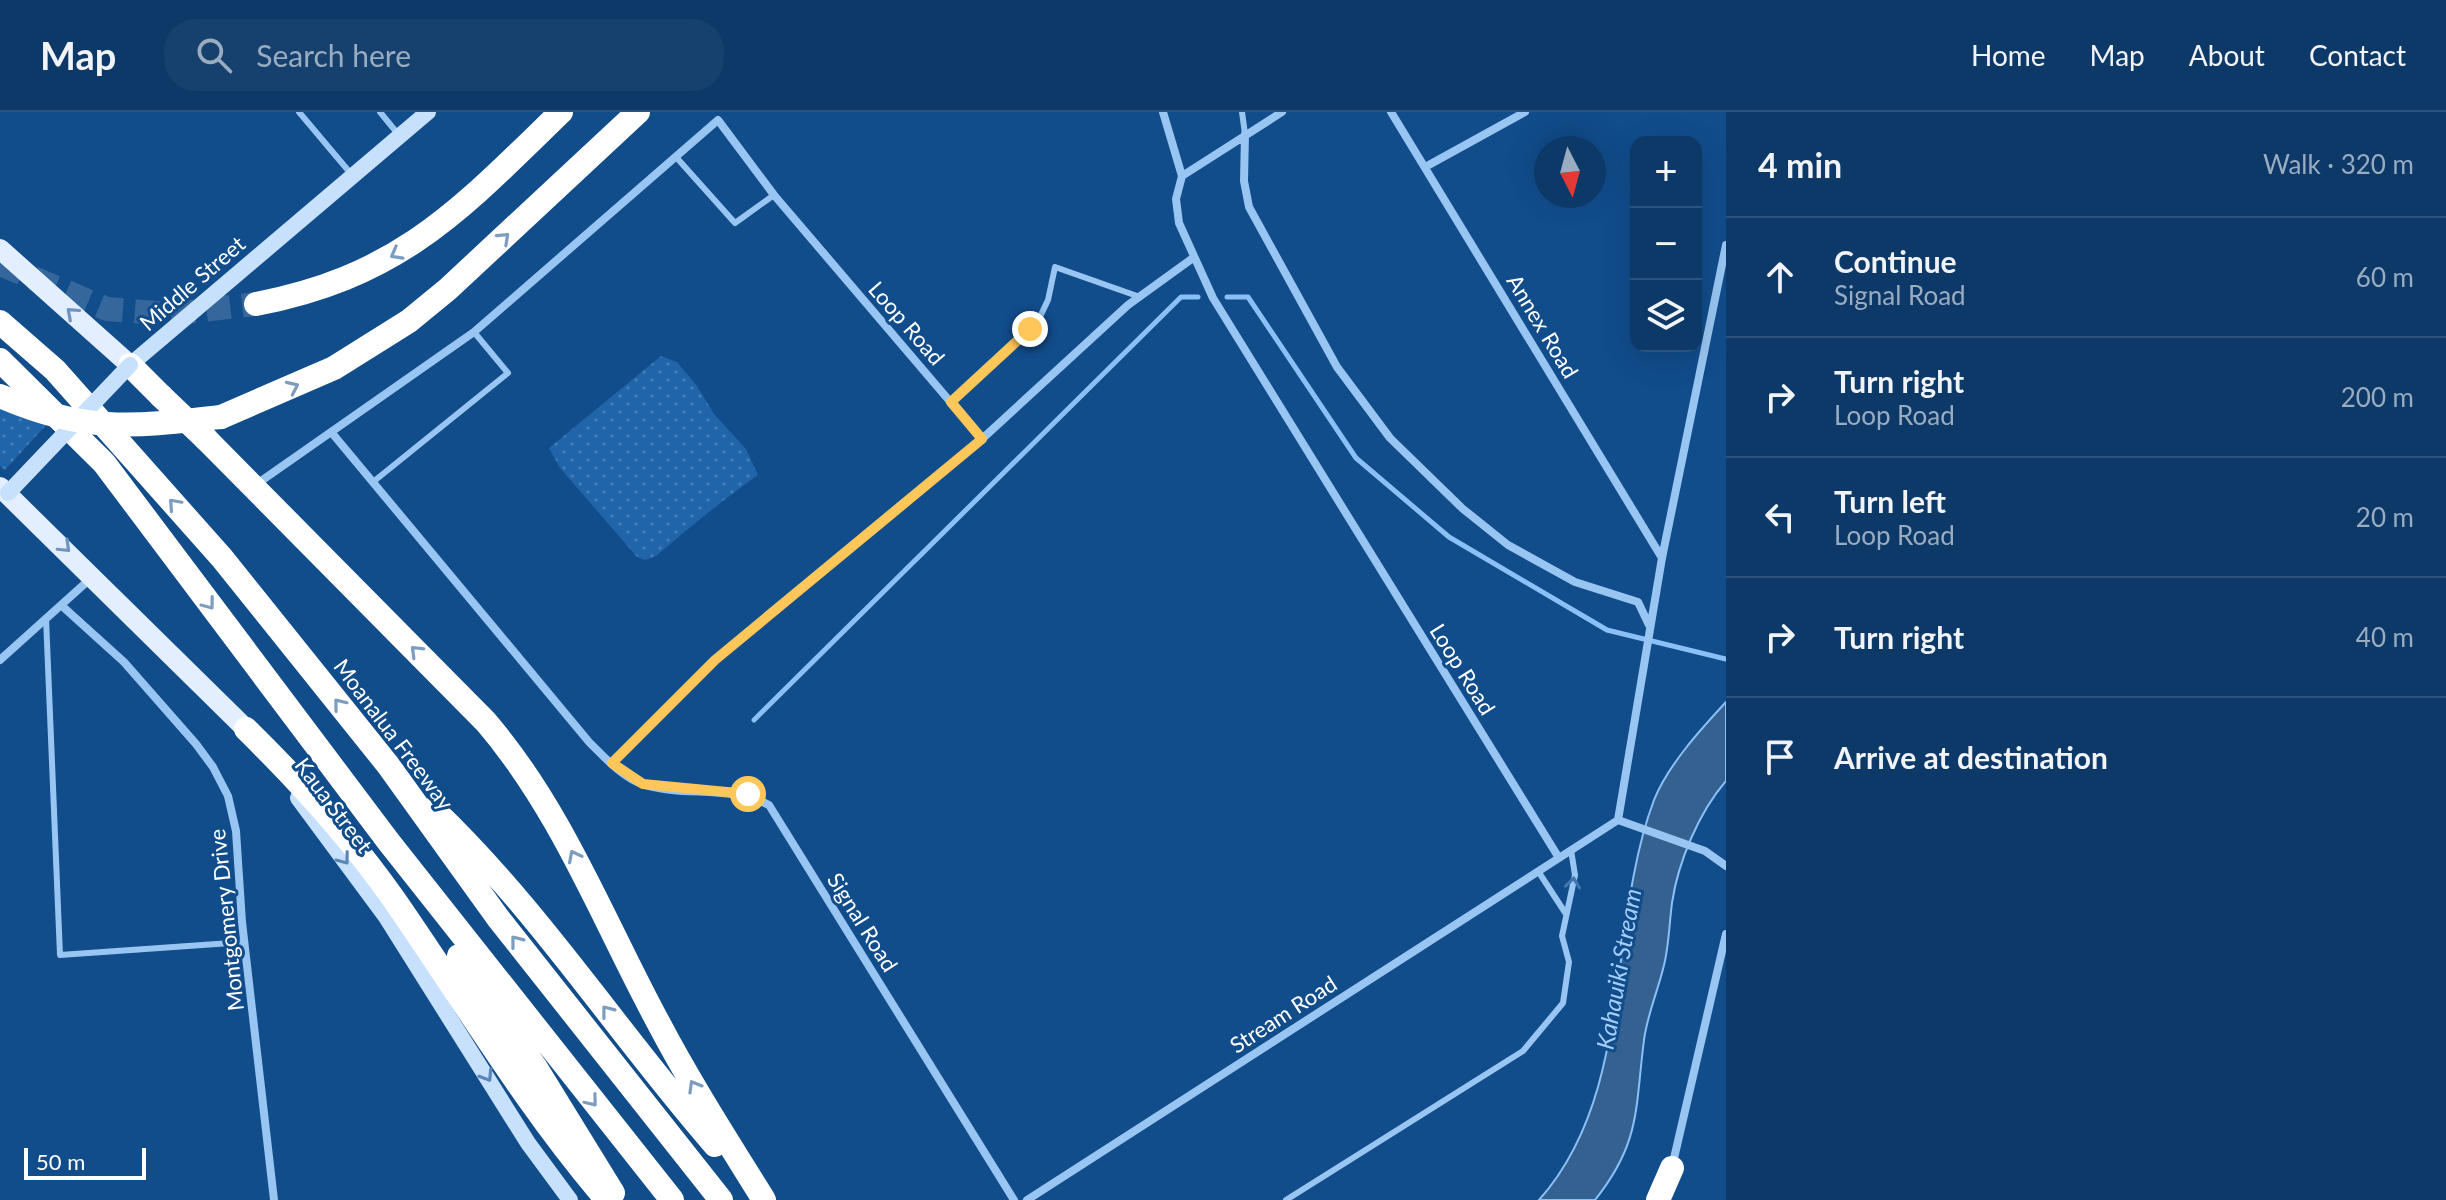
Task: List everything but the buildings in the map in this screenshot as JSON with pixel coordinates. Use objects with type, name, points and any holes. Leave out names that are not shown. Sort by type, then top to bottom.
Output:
[{"type":"highway","points":[[256,304],[324,288],[417,242],[469,200],[561,112]]},
{"type":"highway","points":[[0,396],[47,413],[97,425],[128,427],[221,417],[334,368],[409,321],[448,289],[638,112]]},
{"type":"highway","name":"Moanalua Freeway","points":[[0,322],[55,370],[222,558],[388,765],[498,918],[721,1200]]},
{"type":"highway","points":[[0,360],[104,463],[388,841],[672,1200]]},
{"type":"highway","points":[[130,365],[254,486],[486,722],[514,755],[545,800],[658,1023],[764,1200]]},
{"type":"highway","points":[[246,729],[304,786],[393,897],[506,1071],[607,1200]]},
{"type":"highway","points":[[388,765],[465,839],[547,935],[693,1119],[764,1200]]},
{"type":"highway","points":[[388,841],[462,962],[598,1163],[617,1200]]},
{"type":"highway","points":[[1658,1200],[1672,1168]]},
{"type":"main road","name":"Middle Street","points":[[3,494],[130,365],[428,112]]},
{"type":"main road","points":[[0,249],[130,365]]},
{"type":"main road","name":"Kaua Street","points":[[3,494],[94,576],[246,729],[386,917],[528,1143],[570,1200]]},
{"type":"street","points":[[254,486],[474,332],[728,112]]},
{"type":"street","name":"Loop Road","points":[[1163,112],[1182,176],[1176,210],[1193,258],[1213,298],[1559,858]]},
{"type":"street","points":[[1182,176],[1282,112]]},
{"type":"street","name":"Annex Road","points":[[1391,112],[1427,166],[1662,558]]},
{"type":"street","points":[[1427,166],[1525,112]]},
{"type":"street","name":"Loop Road","points":[[718,120],[774,195],[982,439]]},
{"type":"street","points":[[1245,134],[1244,181],[1249,207],[1307,318],[1366,409],[1401,451],[1493,534],[1556,573],[1638,602],[1646,611],[1650,630]]},
{"type":"street","points":[[1559,858],[1618,820],[1662,558],[1726,245]]},
{"type":"street","points":[[332,433],[589,742],[612,763],[715,660],[982,439],[1140,297],[1193,258]]},
{"type":"street","points":[[0,660],[94,576]]},
{"type":"street","name":"Montgomery Drive","points":[[61,605],[124,662],[205,755],[220,779],[236,831],[245,942],[274,1200]]},
{"type":"street","name":"Signal Road","points":[[612,763],[643,784],[748,794],[769,805],[1014,1200]]},
{"type":"street","points":[[1618,820],[1717,858],[1726,866]]},
{"type":"street","name":"Stream Road","points":[[1027,1200],[1559,858]]},
{"type":"street","points":[[1649,1200],[1672,1168],[1726,934]]},
{"type":"lane","points":[[299,112],[352,175]]},
{"type":"lane","points":[[380,112],[399,136]]},
{"type":"lane","points":[[1242,112],[1245,134]]},
{"type":"lane","points":[[676,157],[735,223],[774,195]]},
{"type":"lane","points":[[951,402],[1038,321],[1048,300],[1055,267],[1140,297]]},
{"type":"lane","points":[[373,482],[508,373],[474,332]]},
{"type":"lane","points":[[46,618],[60,955],[245,942]]},
{"type":"lane","points":[[1286,1200],[1523,1051],[1563,1003],[1569,962],[1562,942],[1575,884],[1571,850]]},
{"type":"lane","points":[[1538,871],[1566,914]]},
{"type":"shaded area","points":[[661,356],[677,362],[697,386],[714,414],[746,449],[758,475],[656,556],[645,560],[637,557],[560,468],[549,448]]},
{"type":"shaded area","points":[[0,404],[48,423],[5,470],[0,466]]},
{"type":"shaded area","points":[[1726,702],[1726,781],[1699,822],[1679,871],[1665,961],[1645,1031],[1637,1106],[1628,1142],[1621,1160],[1595,1200],[1539,1200],[1570,1157],[1591,1110],[1605,1059],[1639,849],[1654,800],[1676,761]]},
{"type":"waterway","points":[[754,720],[1181,297],[1198,297]]},
{"type":"waterway","points":[[1227,297],[1248,297],[1356,458],[1449,537],[1607,630],[1726,659]]},
{"type":"tunnel","points":[[0,264],[107,309],[169,314],[256,304]]},
{"type":"route","points":[[748,794],[643,784],[612,763],[715,660],[982,439],[951,402],[1030,329]]},
{"type":"water label","name":"Kahauiki Stream","points":[[1618,969]]}]
